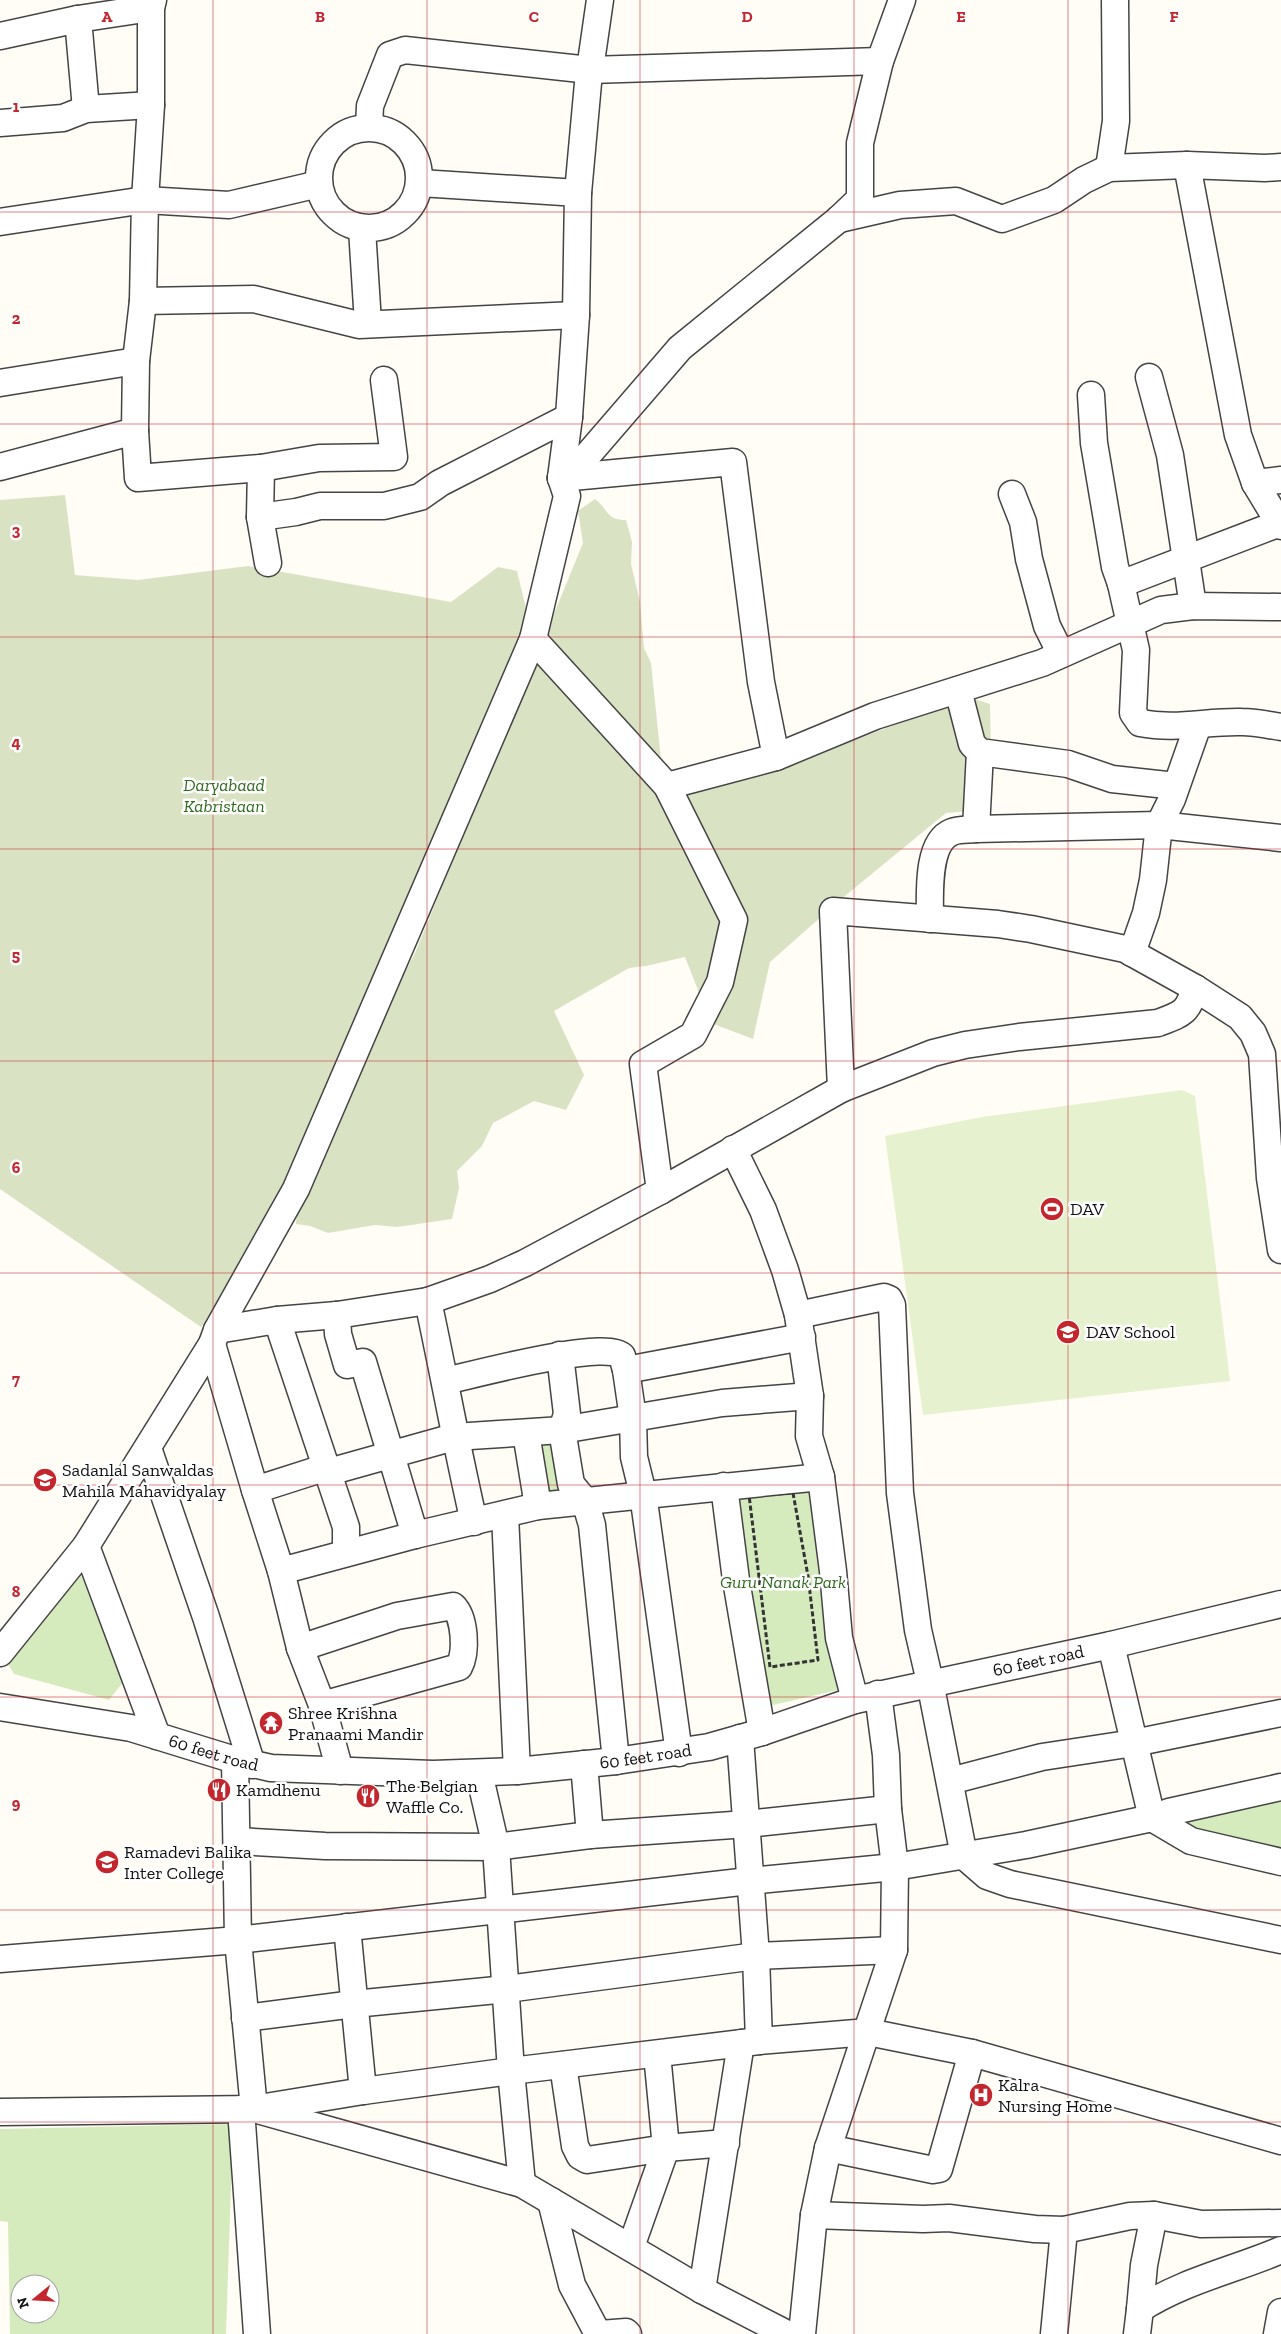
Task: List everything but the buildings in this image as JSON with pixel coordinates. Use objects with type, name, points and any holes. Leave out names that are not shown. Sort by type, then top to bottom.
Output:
[{"type":"street","points":[[0,1653],[86,1546],[148,1448],[214,1337],[296,1189],[533,639],[567,496],[561,478],[569,417],[576,315],[578,193],[590,70],[600,0]]},
{"type":"street","points":[[561,478],[597,445],[680,348],[839,219],[860,199],[860,143],[880,61],[902,0]]},
{"type":"street","points":[[1108,168],[1116,121],[1114,0]]},
{"type":"street","points":[[0,36],[152,4],[151,105],[145,200],[143,301],[136,361],[135,431],[138,478],[261,468],[319,458],[394,457],[384,380]]},
{"type":"street","points":[[78,19],[86,109]]},
{"type":"street","points":[[369,127],[370,106],[390,55],[405,50],[590,70],[880,61]]},
{"type":"street","points":[[0,123],[63,118],[86,109],[151,105]]},
{"type":"street","points":[[369,127],[385,130],[400,138],[412,150],[418,166],[420,183],[416,199],[406,213],[394,223],[378,228],[362,228],[346,224],[333,214],[324,200],[319,184],[319,167],[326,151],[337,138],[352,130],[369,127]]},
{"type":"street","points":[[839,219],[900,205],[956,201],[1002,219],[1054,200],[1084,180],[1108,168],[1187,165],[1281,167]]},
{"type":"street","points":[[1121,584],[1280,524],[1255,483],[1238,435],[1187,165]]},
{"type":"street","points":[[420,183],[578,193]]},
{"type":"street","points":[[0,222],[145,200],[229,205],[319,184]]},
{"type":"street","points":[[362,228],[368,323]]},
{"type":"street","points":[[143,301],[254,299],[359,325],[368,323],[576,315]]},
{"type":"street","points":[[0,383],[136,361]]},
{"type":"street","points":[[1150,377],[1170,455],[1188,558],[1194,606]]},
{"type":"street","points":[[1091,395],[1094,443],[1115,567],[1130,622],[1136,657],[1133,713],[1140,723],[1158,727],[1244,722],[1281,727]]},
{"type":"street","points":[[260,517],[296,512],[320,506],[384,506],[420,497],[440,483],[569,417]]},
{"type":"street","points":[[0,467],[135,431]]},
{"type":"street","points":[[561,478],[732,462],[761,682],[776,757]]},
{"type":"street","points":[[261,468],[260,517],[268,563]]},
{"type":"street","points":[[1255,483],[1281,480]]},
{"type":"street","points":[[1012,494],[1023,522],[1029,559],[1048,626],[1061,654]]},
{"type":"street","points":[[666,786],[776,757],[875,716],[1042,663],[1160,610],[1194,606],[1281,607]]},
{"type":"street","points":[[533,639],[666,786],[734,920],[720,982],[693,1035],[643,1064],[660,1191]]},
{"type":"street","points":[[958,690],[972,744],[980,752],[1068,764],[1112,779],[1176,786]]},
{"type":"street","points":[[1132,953],[1146,913],[1153,880],[1159,825],[1176,786],[1198,725]]},
{"type":"street","points":[[976,829],[980,752]]},
{"type":"street","points":[[930,919],[932,862],[941,840],[952,832],[976,829],[1159,825],[1281,838]]},
{"type":"street","points":[[841,1089],[833,911],[1031,929],[1125,949],[1195,988],[1240,1017],[1274,1057],[1270,1178],[1281,1250]]},
{"type":"street","points":[[214,1337],[277,1320],[337,1315],[428,1301],[490,1279],[525,1263],[660,1191],[841,1089],[933,1052],[964,1045],[1158,1023],[1176,1016],[1190,1006],[1195,988]]},
{"type":"street","points":[[733,1149],[763,1210],[785,1270],[800,1326],[810,1396],[809,1436],[821,1477],[839,1638],[867,1697],[886,1756],[888,1809],[895,1867],[894,1950],[828,2148],[814,2215],[802,2334]]},
{"type":"street","points":[[626,1370],[800,1326],[884,1297],[889,1299],[892,1305],[900,1493],[918,1630],[964,1856],[987,1876],[1010,1884],[1281,1940]]},
{"type":"street","points":[[428,1301],[445,1381],[454,1437],[474,1522]]},
{"type":"street","points":[[337,1315],[338,1334],[347,1365],[364,1362],[415,1535]]},
{"type":"street","points":[[277,1320],[346,1526],[346,1553]]},
{"type":"street","points":[[214,1337],[255,1490],[281,1571],[300,1648],[322,1705],[340,1772]]},
{"type":"street","points":[[445,1381],[560,1355],[612,1351],[622,1356],[633,1418],[634,1457],[643,1494],[679,1753]]},
{"type":"street","points":[[560,1355],[568,1414],[562,1430],[571,1484],[585,1501],[592,1525],[616,1761]]},
{"type":"street","points":[[327,1467],[331,1472],[454,1437],[522,1431],[526,1433],[562,1430],[722,1403],[810,1396]]},
{"type":"street","points":[[526,1433],[538,1506]]},
{"type":"street","points":[[148,1448],[206,1618],[244,1763],[238,1840],[238,1940],[245,2018],[257,2334]]},
{"type":"street","points":[[255,1490],[327,1467]]},
{"type":"street","points":[[281,1571],[415,1535],[538,1506],[821,1477]]},
{"type":"street","points":[[702,2290],[726,2143],[750,2042],[756,1956],[749,1881],[747,1824],[751,1735],[736,1580],[724,1486]]},
{"type":"street","points":[[505,1515],[517,1771]]},
{"type":"street","points":[[86,1546],[157,1736]]},
{"type":"street","name":"60 feet road","points":[[0,1707],[110,1724],[157,1736],[244,1763],[340,1772],[479,1773],[517,1771],[616,1761],[709,1747],[867,1697],[1111,1644],[1281,1604]]},
{"type":"street","points":[[300,1648],[397,1616],[453,1606],[459,1612],[464,1640],[462,1662],[459,1667],[322,1705]]},
{"type":"street","points":[[1111,1644],[1152,1818],[1191,1841],[1281,1862]]},
{"type":"street","points":[[950,1781],[1042,1757],[1134,1743],[1281,1713]]},
{"type":"street","points":[[584,1764],[590,1836]]},
{"type":"street","points":[[479,1773],[496,1847],[511,2072],[522,2184]]},
{"type":"street","points":[[0,1959],[238,1940],[749,1881],[895,1867],[964,1856],[1152,1818],[1169,1812],[1281,1787]]},
{"type":"street","points":[[238,1840],[325,1846],[496,1847],[590,1836],[747,1824],[888,1809]]},
{"type":"street","points":[[347,1927],[363,2091]]},
{"type":"street","points":[[245,2018],[354,2004],[507,1990],[756,1956],[894,1950]]},
{"type":"street","points":[[0,2112],[248,2109],[363,2091],[563,2065],[750,2042],[868,2032],[972,2053],[1281,2141]]},
{"type":"street","points":[[828,2148],[934,2170],[939,2169],[972,2053]]},
{"type":"street","points":[[631,2247],[666,2148],[657,2054]]},
{"type":"street","points":[[563,2065],[575,2146],[580,2156],[586,2160],[666,2148],[726,2143]]},
{"type":"street","points":[[248,2109],[522,2184],[702,2290],[786,2334]]},
{"type":"street","points":[[551,2201],[572,2285],[599,2334],[626,2332],[628,2334]]},
{"type":"street","points":[[814,2215],[923,2219],[949,2218],[1035,2229],[1064,2230],[1130,2216],[1154,2215],[1201,2224],[1281,2223]]},
{"type":"street","points":[[1139,2322],[1144,2265],[1154,2215]]},
{"type":"street","points":[[1054,2334],[1064,2230]]},
{"type":"street","points":[[1139,2322],[1170,2291],[1281,2250]]},
{"type":"street","points":[[1277,2334],[1281,2312]]},
{"type":"path","points":[[793,1493],[808,1576],[818,1660],[770,1667],[759,1577],[749,1495],[793,1493]]},
{"type":"path","points":[[759,1577],[772,1577]]},
{"type":"green space","name":"Daryabaad Kabristaan","points":[[65,495],[75,575],[138,580],[248,566],[451,602],[498,567],[517,571],[535,646],[327,1104],[228,1289],[201,1327],[0,1189],[0,500]]},
{"type":"green space","points":[[595,499],[615,519],[626,520],[632,542],[631,564],[640,602],[644,648],[651,663],[661,760],[677,791],[789,765],[968,697],[990,704],[991,755],[984,810],[946,813],[840,900],[770,962],[753,1039],[711,1023],[685,957],[629,968],[554,1011],[584,1075],[566,1110],[534,1101],[493,1123],[482,1146],[457,1171],[459,1188],[452,1219],[397,1227],[375,1225],[328,1233],[310,1226],[296,1224],[297,1201],[346,1085],[415,953],[583,543],[578,511]]},
{"type":"green space","name":"DAV","points":[[1182,1090],[1195,1096],[1230,1381],[923,1415],[885,1136],[982,1117]]},
{"type":"green space","points":[[555,1439],[567,1489],[541,1494],[535,1441]]},
{"type":"green space","name":"Guru Nanak Park","points":[[812,1487],[838,1690],[760,1708],[733,1493]]},
{"type":"green space","points":[[78,1568],[124,1681],[109,1700],[14,1674],[6,1660]]},
{"type":"green space","points":[[1281,1791],[1281,1850],[1194,1831],[1176,1821]]},
{"type":"green space","points":[[233,2124],[226,2334],[10,2334],[8,2222],[0,2221],[0,2129]]},
{"type":"place","name":"DAV","points":[[1052,1209]]},
{"type":"place","name":"DAV School","points":[[1068,1332]]},
{"type":"place","name":"Sadanlal Sanwaldas Mahila Mahavidyalay","points":[[45,1480]]},
{"type":"place","name":"Shree Krishna Pranaami Mandir","points":[[271,1723]]},
{"type":"place","name":"Kamdhenu","points":[[219,1790]]},
{"type":"place","name":"The Belgian Waffle Co.","points":[[368,1796]]},
{"type":"place","name":"Ramadevi Balika Inter College","points":[[107,1862]]},
{"type":"place","name":"Kalra Nursing Home","points":[[981,2095]]}]
